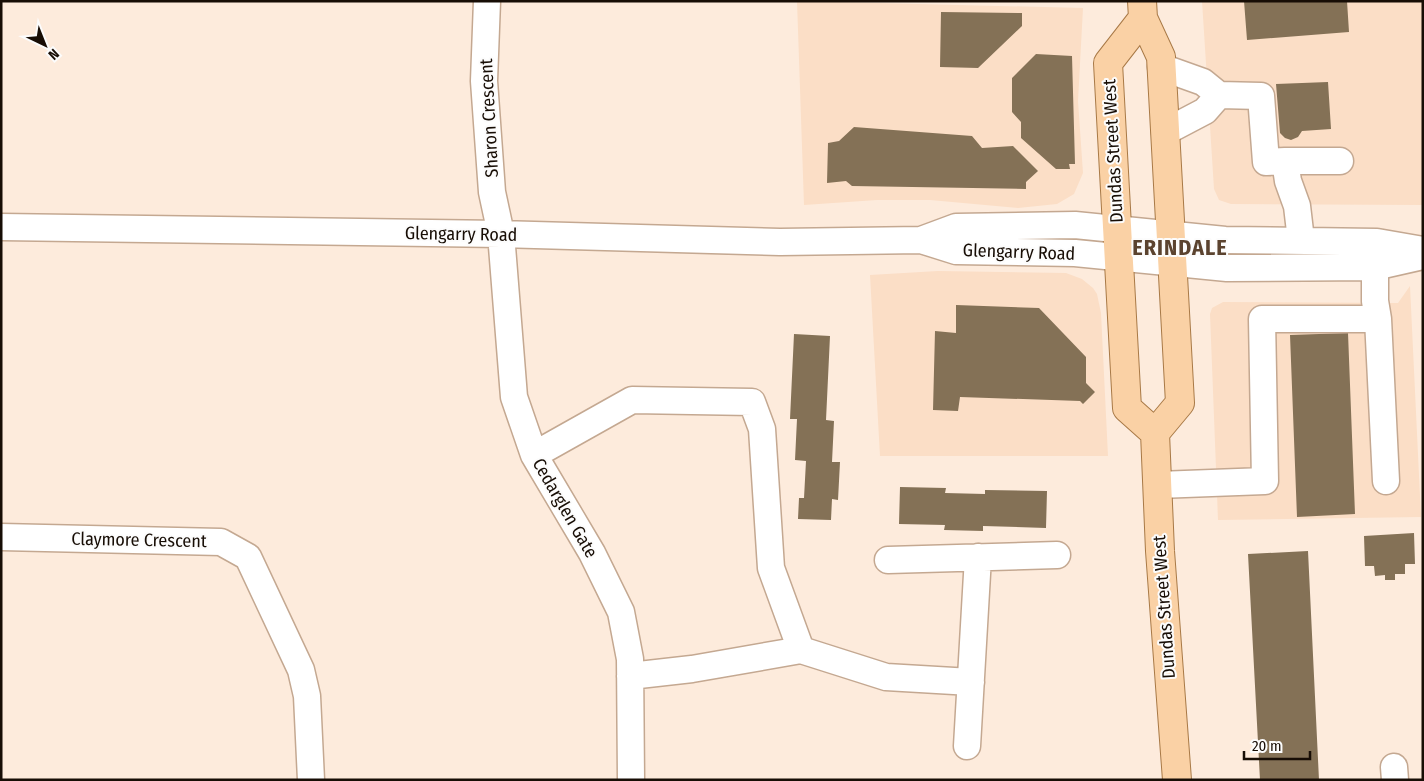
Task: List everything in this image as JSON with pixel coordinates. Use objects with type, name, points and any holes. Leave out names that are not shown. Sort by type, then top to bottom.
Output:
[{"type":"main road","name":"Dundas Street West","points":[[1143,10],[1160,57],[1161,67],[1180,402],[1155,433],[1176,780]]},
{"type":"main road","name":"Dundas Street West","points":[[1143,10],[1108,63],[1127,408],[1155,433]]},
{"type":"street","name":"Sharon Crescent","points":[[487,1],[484,81],[492,192],[501,234]]},
{"type":"street","points":[[1161,67],[1203,82],[1219,94],[1261,96],[1266,162],[1340,161]]},
{"type":"street","points":[[1165,132],[1205,111],[1219,94]]},
{"type":"street","points":[[1285,161],[1288,181],[1296,206],[1301,240]]},
{"type":"street","name":"Glengarry Road","points":[[920,240],[956,227],[1075,225],[1225,240],[1377,242],[1423,250]]},
{"type":"street","name":"Glengarry Road","points":[[1,227],[501,234],[780,242],[920,240],[956,251],[1075,253],[1227,268],[1375,266],[1423,256]]},
{"type":"street","name":"Cedarglen Gate","points":[[501,234],[514,397],[534,455],[592,553],[621,612],[630,659],[631,780]]},
{"type":"street","points":[[1375,266],[1375,300],[1378,319],[1386,481]]},
{"type":"street","points":[[1158,485],[1265,481],[1262,319],[1378,319]]},
{"type":"street","points":[[534,455],[632,400],[752,402],[762,429],[772,568],[801,650]]},
{"type":"street","name":"Claymore Crescent","points":[[1,537],[221,542],[248,557],[301,670],[307,696],[311,780]]},
{"type":"street","points":[[888,560],[1057,555]]},
{"type":"street","points":[[967,746],[978,557]]},
{"type":"street","points":[[630,676],[692,669],[801,650],[886,677],[971,682]]},
{"type":"shaded area","points":[[797,1],[1083,8],[1078,101],[1083,173],[1074,194],[1057,204],[1018,208],[930,200],[877,200],[804,205]]},
{"type":"shaded area","points":[[1202,1],[1423,1],[1423,205],[1231,204],[1219,200],[1214,189]]},
{"type":"shaded area","points":[[938,271],[1066,273],[1082,279],[1093,288],[1097,294],[1101,313],[1108,456],[880,456],[870,275]]},
{"type":"shaded area","points":[[1410,286],[1421,517],[1218,520],[1210,314],[1212,308],[1223,302],[1398,303]]},
{"type":"building","points":[[1244,1],[1347,1],[1349,32],[1247,40]]},
{"type":"building","points":[[941,12],[1022,13],[1022,26],[978,68],[940,67]]},
{"type":"building","points":[[1036,54],[1072,56],[1075,164],[1069,164],[1070,169],[1056,169],[1021,138],[1021,122],[1012,112],[1012,78]]},
{"type":"building","points":[[1328,82],[1331,129],[1302,131],[1298,137],[1291,140],[1285,138],[1280,133],[1276,84]]},
{"type":"building","points":[[854,127],[972,136],[982,148],[1013,146],[1038,171],[1026,182],[1026,189],[852,186],[846,181],[827,183],[828,143],[839,141]]},
{"type":"building","points":[[956,305],[1039,308],[1086,357],[1086,383],[1095,392],[1083,404],[1080,401],[960,397],[958,411],[933,410],[935,331],[956,333]]},
{"type":"building","points":[[1348,333],[1355,514],[1297,517],[1290,335]]},
{"type":"building","points":[[794,334],[830,336],[826,420],[834,421],[832,462],[840,462],[838,500],[832,499],[831,520],[798,519],[799,498],[804,498],[806,461],[795,460],[797,419],[790,419]]},
{"type":"building","points":[[900,487],[946,488],[945,493],[985,494],[985,490],[1047,491],[1046,528],[983,526],[983,531],[944,530],[945,525],[899,524]]},
{"type":"building","points":[[1414,533],[1415,564],[1405,564],[1405,574],[1395,574],[1395,580],[1385,580],[1385,575],[1375,576],[1374,566],[1365,566],[1364,536]]},
{"type":"building","points":[[1308,551],[1319,780],[1260,780],[1248,554]]},
{"type":"district","name":"ERINDALE","points":[[1180,247]]}]
